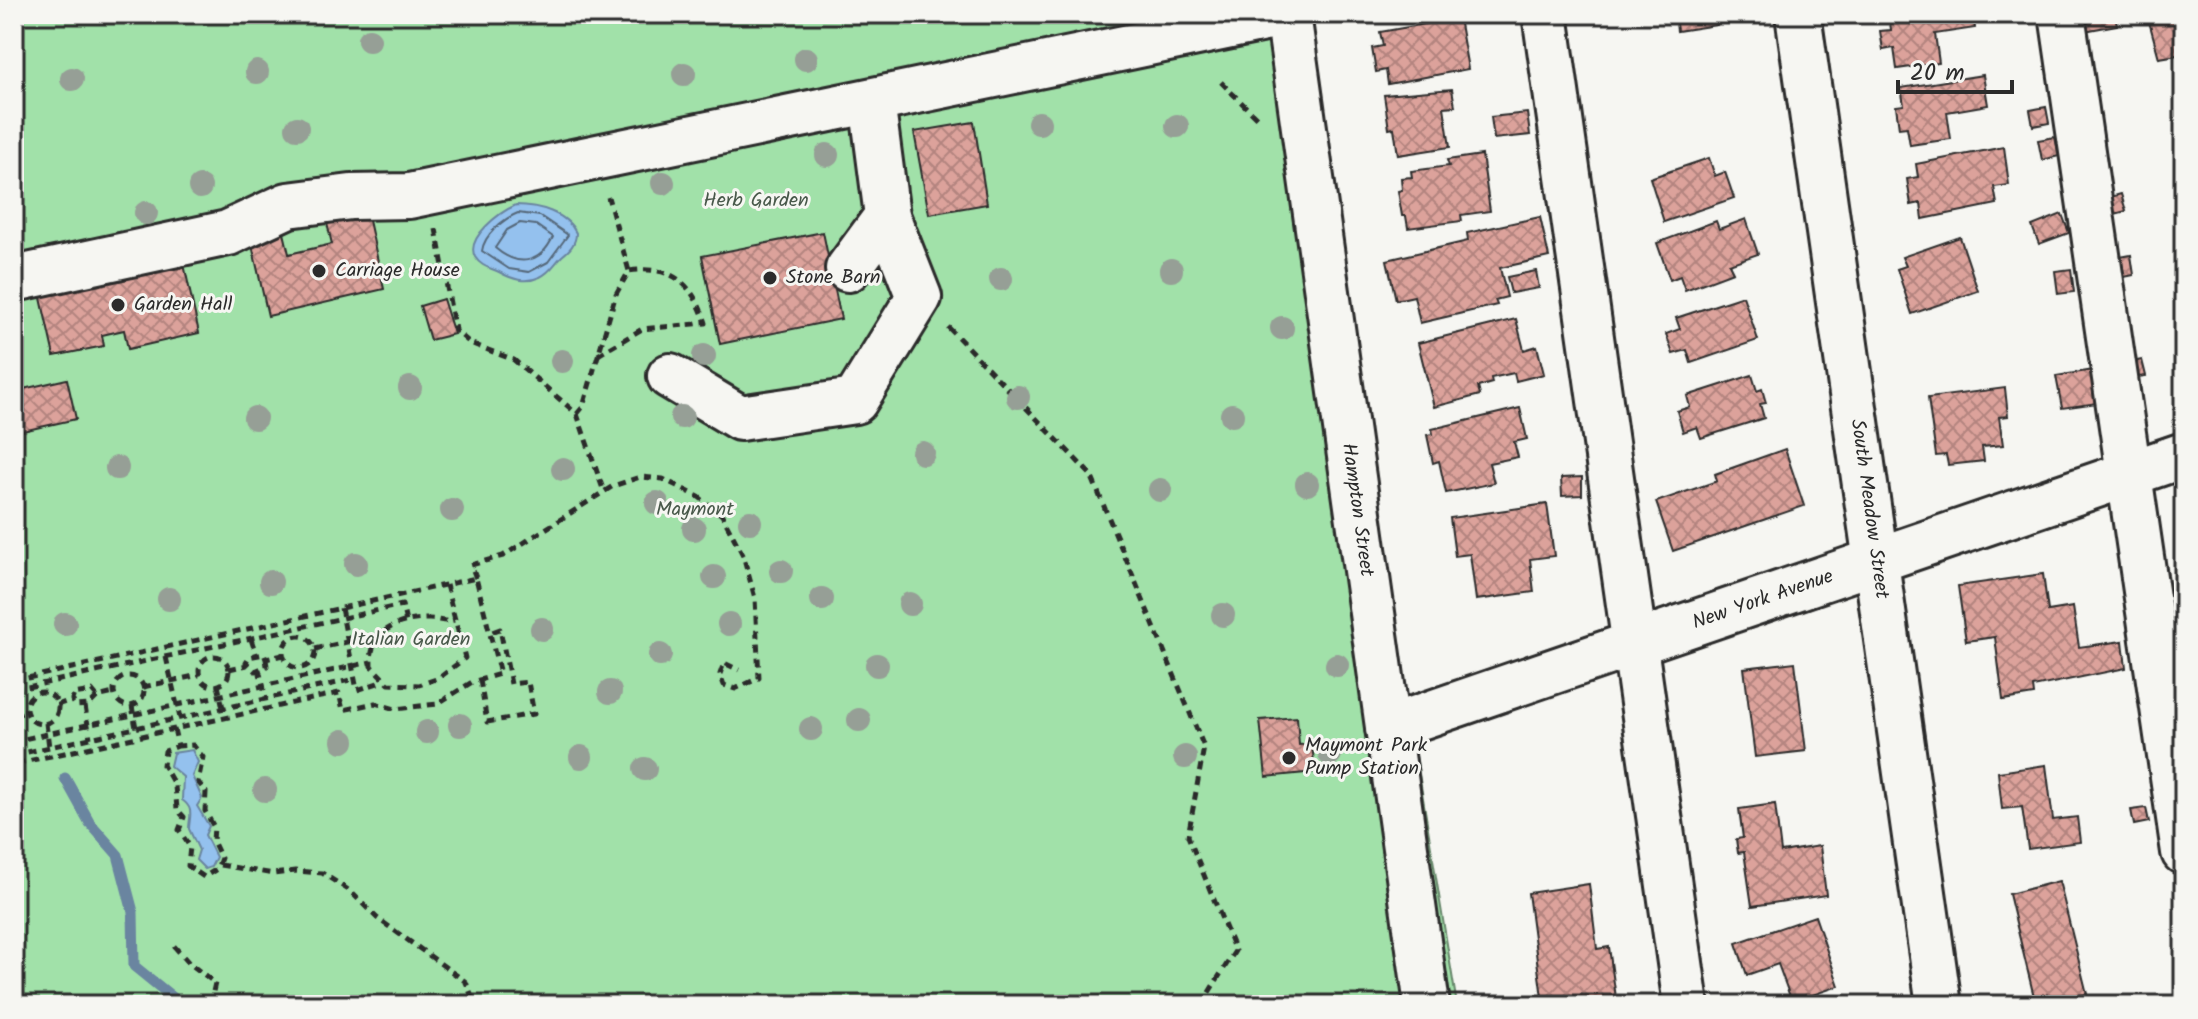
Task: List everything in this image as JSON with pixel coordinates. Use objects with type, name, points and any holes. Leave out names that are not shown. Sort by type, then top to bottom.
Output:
[{"type":"street","points":[[14,279],[228,233],[288,205],[429,192],[1141,45],[1211,22],[1289,14]]},
{"type":"street","name":"Hampton Street","points":[[1289,14],[1427,1005]]},
{"type":"street","points":[[1545,14],[1686,1005]]},
{"type":"street","name":"South Meadow Street","points":[[1798,14],[1939,1005]]},
{"type":"street","points":[[2062,14],[2184,852]]},
{"type":"street","points":[[670,376],[740,418],[855,401],[919,297],[887,216],[872,101]]},
{"type":"street","points":[[848,269],[887,216]]},
{"type":"street","name":"New York Avenue","points":[[1388,728],[2184,455]]},
{"type":"path","points":[[1221,82],[1262,123]]},
{"type":"path","points":[[577,414],[583,407],[616,294],[629,271],[596,158]]},
{"type":"path","points":[[429,192],[455,330],[470,343],[514,360],[577,414],[604,492]]},
{"type":"path","points":[[597,355],[642,329],[706,323],[696,294],[671,275],[653,268],[629,271]]},
{"type":"path","points":[[919,297],[1091,475],[1204,747],[1188,836],[1235,951],[1201,1005]]},
{"type":"path","points":[[14,764],[339,693],[343,710],[375,703],[395,709],[416,709],[437,704],[480,680],[500,674],[471,565],[503,556],[604,492],[640,477],[663,479],[699,497],[722,515],[743,555],[755,598],[759,678],[735,689],[724,685],[720,674],[724,663],[739,670]]},
{"type":"path","points":[[14,681],[476,578]]},
{"type":"path","points":[[341,608],[357,690],[384,681],[403,686],[419,685],[449,672],[465,658],[446,585]]},
{"type":"path","points":[[399,595],[406,622]]},
{"type":"path","points":[[14,690],[402,605]]},
{"type":"path","points":[[384,681],[371,662],[374,640],[386,628],[406,622],[454,620]]},
{"type":"path","points":[[480,680],[487,722],[534,714],[528,682],[511,684],[500,629],[489,633]]},
{"type":"path","points":[[315,649],[380,634]]},
{"type":"path","points":[[296,636],[306,637],[315,649],[314,659],[302,667],[288,664],[283,655],[287,640],[296,636]]},
{"type":"path","points":[[251,639],[256,654]]},
{"type":"path","points":[[208,648],[210,656]]},
{"type":"path","points":[[229,669],[247,665],[259,669],[267,666],[264,654],[249,657],[247,665]]},
{"type":"path","points":[[266,659],[283,655]]},
{"type":"path","points":[[210,656],[223,658],[229,669],[227,679],[218,685],[205,683],[199,675],[199,666],[210,656]]},
{"type":"path","points":[[166,657],[180,718]]},
{"type":"path","points":[[14,738],[15,741],[371,662]]},
{"type":"path","points":[[123,666],[125,677]]},
{"type":"path","points":[[302,667],[309,690]]},
{"type":"path","points":[[259,669],[266,699]]},
{"type":"path","points":[[143,687],[199,675]]},
{"type":"path","points":[[80,676],[83,691]]},
{"type":"path","points":[[125,677],[138,679],[143,687],[143,697],[132,706],[120,703],[114,693],[117,683],[125,677]]},
{"type":"path","points":[[14,755],[355,679]]},
{"type":"path","points":[[38,685],[39,693]]},
{"type":"path","points":[[218,685],[223,708]]},
{"type":"path","points":[[72,700],[74,694],[83,691],[92,691],[97,697]]},
{"type":"path","points":[[39,693],[52,697],[57,705],[54,719],[46,723],[31,721],[26,712],[30,697],[39,693]]},
{"type":"path","points":[[72,700],[76,706],[85,706],[97,697],[114,693]]},
{"type":"path","points":[[57,705],[72,700]]},
{"type":"path","points":[[85,706],[90,738]]},
{"type":"path","points":[[132,706],[136,728]]},
{"type":"path","points":[[14,715],[26,712]]},
{"type":"path","points":[[46,723],[49,747]]},
{"type":"path","points":[[174,729],[178,746]]},
{"type":"path","points":[[193,745],[203,757],[198,782],[208,798],[205,811],[214,827],[213,841],[219,851],[220,865],[212,875],[204,877],[190,871],[186,861],[190,847],[179,830],[184,817],[177,809],[175,786],[167,776],[162,760],[165,751],[193,745]]},
{"type":"path","points":[[220,865],[274,874],[295,871],[322,873],[350,891],[377,918],[466,982],[475,1005]]},
{"type":"path","points":[[174,946],[215,983],[210,1005]]},
{"type":"green space","name":"Maymont","points":[[14,14],[1294,14],[1457,1005],[14,1005]]},
{"type":"water","points":[[516,205],[559,215],[576,233],[569,250],[547,273],[534,279],[519,280],[483,265],[473,250],[486,226]]},
{"type":"water","points":[[192,750],[198,762],[192,776],[202,798],[197,806],[209,826],[205,835],[216,857],[211,867],[205,869],[196,860],[199,850],[189,829],[190,810],[182,800],[183,777],[170,766],[173,753]]},
{"type":"building","points":[[1660,14],[1716,14],[1717,25],[1677,31],[1675,15]]},
{"type":"building","points":[[1889,14],[1973,14],[1975,28],[1935,34],[1939,63],[1897,69],[1894,48],[1883,50],[1880,31],[1891,30]]},
{"type":"building","points":[[2081,14],[2115,14],[2117,25],[2084,31]]},
{"type":"building","points":[[2147,14],[2184,14],[2184,54],[2159,58]]},
{"type":"building","points":[[1459,18],[1468,69],[1388,84],[1386,70],[1376,72],[1372,48],[1383,46],[1380,32]]},
{"type":"building","points":[[1983,75],[1988,105],[1947,112],[1951,139],[1910,145],[1907,127],[1899,128],[1896,106],[1904,105],[1901,88]]},
{"type":"building","points":[[1452,89],[1455,106],[1444,107],[1450,147],[1398,155],[1394,128],[1389,129],[1384,95]]},
{"type":"building","points":[[2046,107],[2049,123],[2033,126],[2030,110]]},
{"type":"building","points":[[1527,113],[1530,135],[1494,139],[1491,117]]},
{"type":"building","points":[[974,122],[987,204],[929,214],[914,132]]},
{"type":"building","points":[[2055,137],[2059,156],[2042,160],[2038,140]]},
{"type":"building","points":[[2004,147],[2009,185],[1994,187],[1997,204],[1923,219],[1921,203],[1911,205],[1907,179],[1918,177],[1916,164]]},
{"type":"building","points":[[1482,155],[1490,211],[1461,215],[1462,221],[1408,228],[1406,216],[1402,216],[1398,191],[1402,190],[1401,178],[1412,177],[1411,171],[1449,166],[1447,160]]},
{"type":"building","points":[[1709,158],[1715,176],[1725,172],[1734,198],[1664,222],[1650,178]]},
{"type":"building","points":[[2121,194],[2126,211],[2111,215],[2107,198]]},
{"type":"building","name":"Carriage House","points":[[365,202],[384,289],[268,316],[248,227],[281,220],[289,254],[332,244],[324,211]]},
{"type":"building","points":[[2062,214],[2069,233],[2039,244],[2032,226]]},
{"type":"building","points":[[1540,217],[1549,257],[1500,268],[1507,297],[1495,300],[1497,305],[1420,323],[1414,296],[1396,300],[1387,260],[1468,241],[1467,233]]},
{"type":"building","points":[[1746,219],[1758,254],[1729,264],[1733,272],[1685,290],[1680,276],[1670,280],[1657,243],[1716,221],[1719,229]]},
{"type":"building","name":"Stone Barn","points":[[823,232],[841,319],[720,344],[702,256]]},
{"type":"building","points":[[1960,237],[1978,291],[1912,314],[1897,269],[1906,266],[1902,257]]},
{"type":"building","name":"Garden Hall","points":[[182,255],[199,333],[128,349],[124,330],[102,335],[104,346],[54,356],[37,280]]},
{"type":"building","points":[[2131,255],[2134,275],[2119,278],[2115,258]]},
{"type":"building","points":[[2071,269],[2074,292],[2058,294],[2055,271]]},
{"type":"building","points":[[1536,271],[1539,288],[1511,293],[1507,277]]},
{"type":"building","points":[[1743,296],[1758,340],[1691,363],[1687,350],[1673,354],[1666,334],[1680,329],[1676,318]]},
{"type":"building","points":[[443,299],[454,334],[430,340],[420,306]]},
{"type":"building","points":[[1516,319],[1524,350],[1537,346],[1544,374],[1516,381],[1514,373],[1491,378],[1492,383],[1478,387],[1480,395],[1434,407],[1418,343]]},
{"type":"building","points":[[2142,360],[2146,376],[2131,378],[2128,363]]},
{"type":"building","points":[[2093,370],[2098,403],[2062,408],[2056,376]]},
{"type":"building","points":[[1752,375],[1757,391],[1762,389],[1766,403],[1760,404],[1764,418],[1701,438],[1697,427],[1683,432],[1677,411],[1690,407],[1687,396]]},
{"type":"building","points":[[67,379],[76,419],[14,433],[14,391]]},
{"type":"building","points":[[2005,388],[2008,416],[1999,417],[2003,445],[1982,447],[1984,461],[1948,465],[1946,455],[1936,456],[1928,398]]},
{"type":"building","points":[[1520,408],[1527,439],[1514,442],[1518,457],[1489,463],[1494,483],[1446,493],[1439,461],[1433,463],[1427,435],[1433,434],[1432,429]]},
{"type":"building","points":[[1785,449],[1804,506],[1673,551],[1656,502],[1717,481],[1715,474]]},
{"type":"building","points":[[1582,477],[1582,495],[1562,496],[1561,478]]},
{"type":"building","points":[[1547,504],[1554,556],[1530,559],[1534,592],[1476,600],[1470,554],[1455,556],[1450,518]]},
{"type":"building","points":[[2043,574],[2048,611],[2073,607],[2079,647],[2123,641],[2126,668],[2033,687],[2034,695],[2003,700],[1995,637],[1966,641],[1958,586]]},
{"type":"building","points":[[1795,662],[1806,751],[1755,757],[1744,668]]},
{"type":"building","name":"Maymont Park Pump Station","points":[[1297,717],[1299,745],[1312,744],[1315,772],[1266,777],[1260,720]]},
{"type":"building","points":[[2046,765],[2053,820],[2077,817],[2080,842],[2028,849],[2022,807],[2002,809],[1998,772]]},
{"type":"building","points":[[1775,804],[1781,852],[1820,846],[1826,895],[1752,906],[1744,852],[1738,853],[1736,839],[1743,838],[1739,809]]},
{"type":"building","points":[[2146,808],[2149,822],[2134,825],[2131,810]]},
{"type":"building","points":[[2059,881],[2087,994],[2036,1005],[2009,894]]},
{"type":"building","points":[[1589,884],[1597,949],[1609,947],[1617,1005],[1543,1005],[1528,893]]},
{"type":"building","points":[[1815,916],[1839,986],[1792,1002],[1778,964],[1747,975],[1736,943]]},
{"type":"waterway","points":[[65,778],[90,823],[118,855],[133,912],[134,966],[182,1005]]},
{"type":"place","name":"Carriage House","points":[[319,271]]},
{"type":"place","name":"Stone Barn","points":[[770,278]]},
{"type":"place","name":"Garden Hall","points":[[118,305]]},
{"type":"place","name":"Maymont Park Pump Station","points":[[1289,758]]},
{"type":"park label","name":"Herb Garden","points":[[756,201]]},
{"type":"park label","name":"Italian Garden","points":[[411,640]]}]
